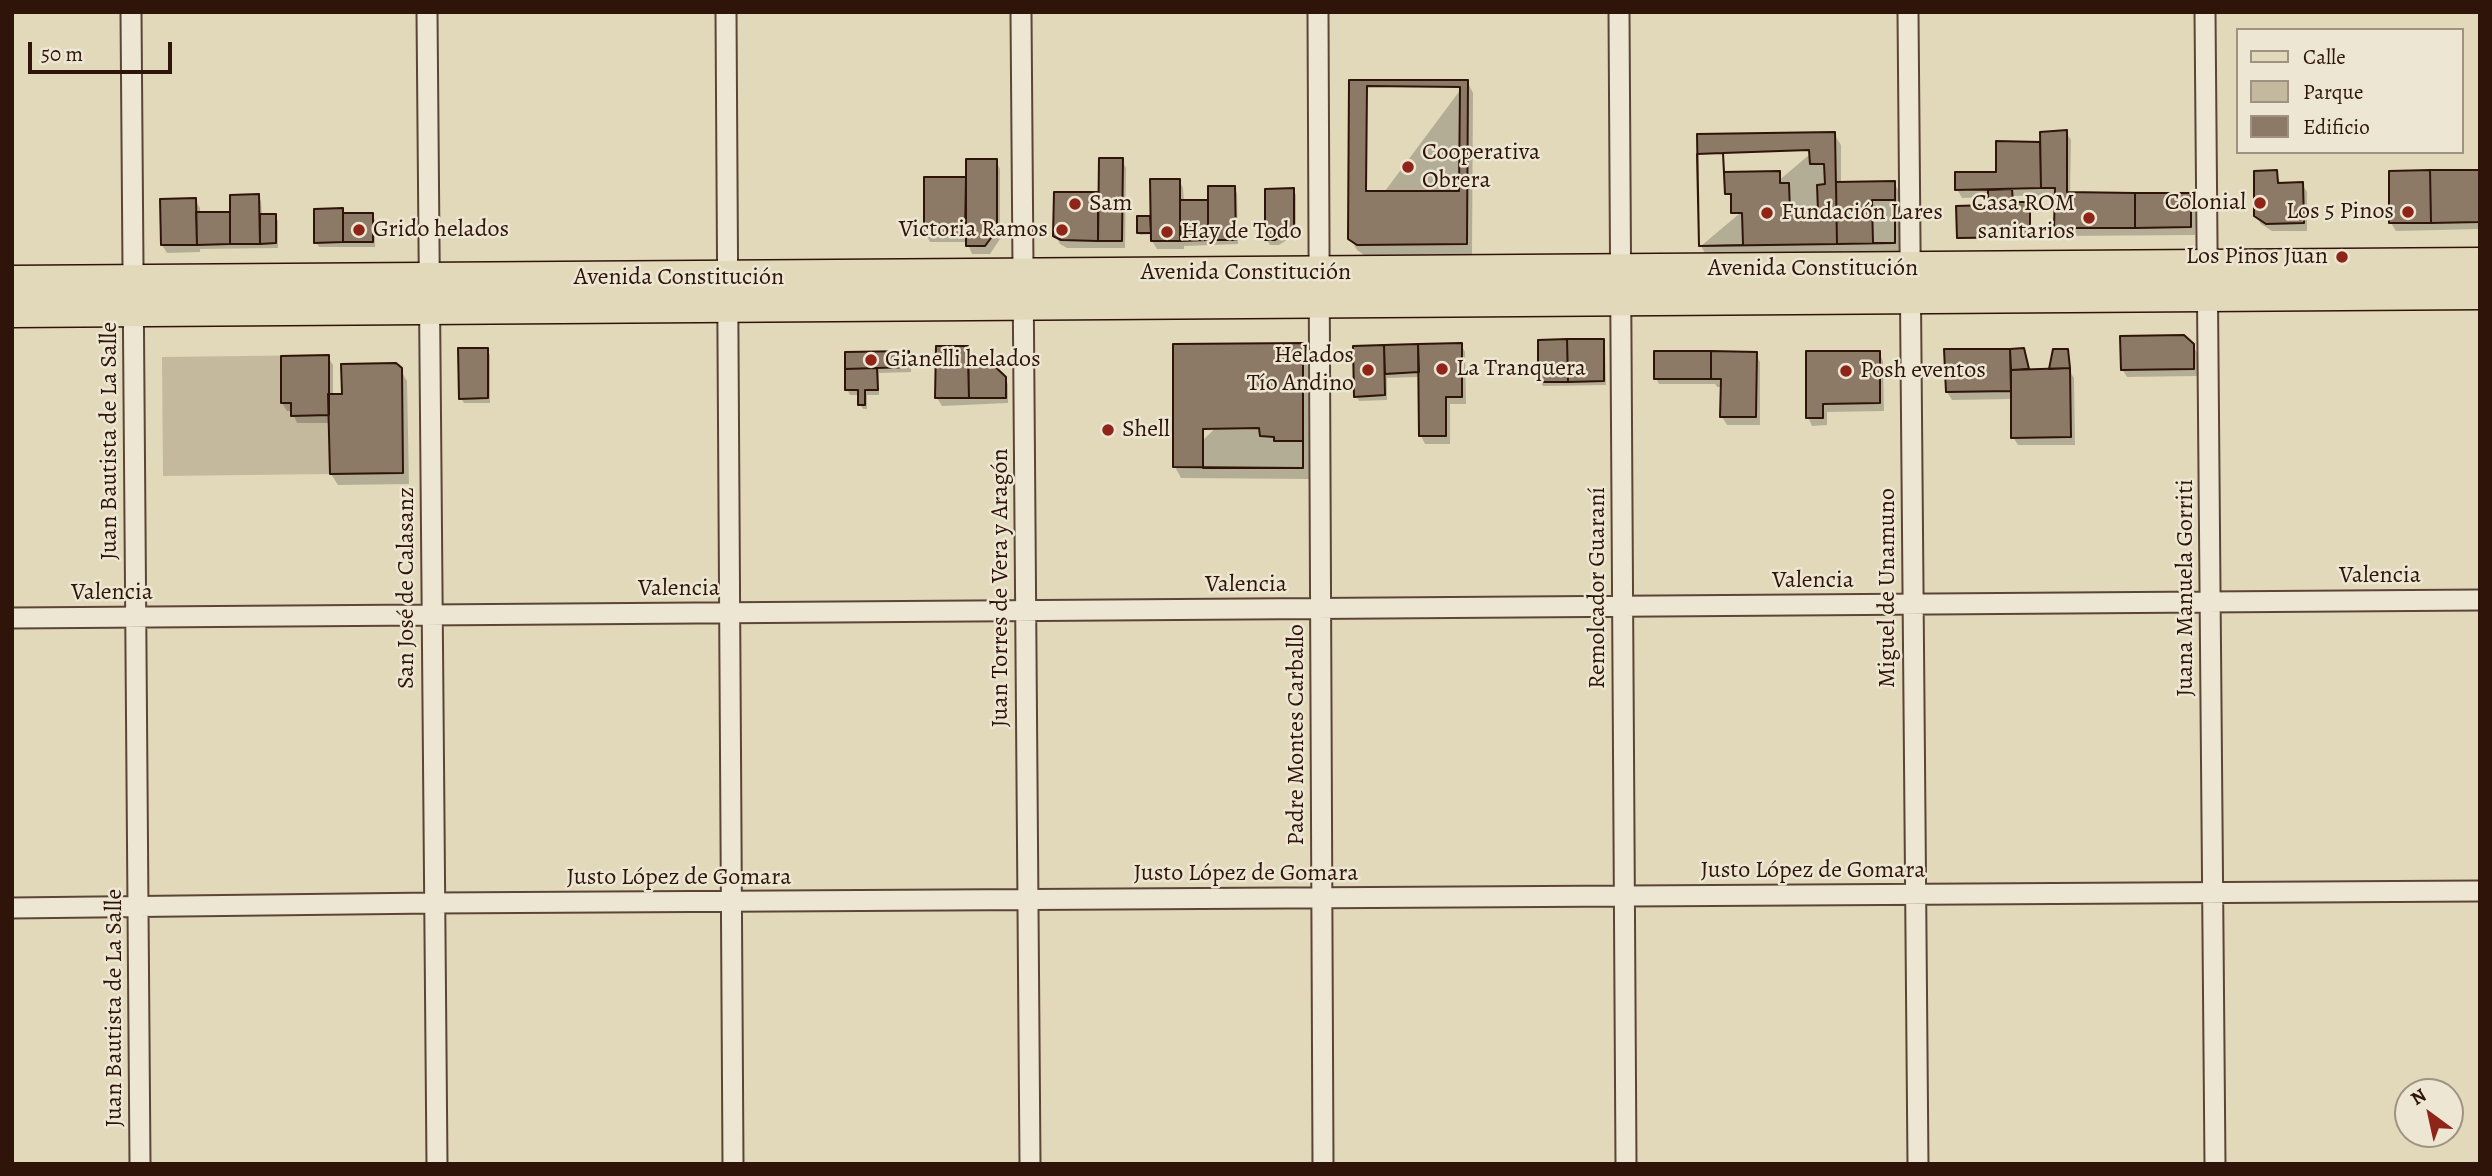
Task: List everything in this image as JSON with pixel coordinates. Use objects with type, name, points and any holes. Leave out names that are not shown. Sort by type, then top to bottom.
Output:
[{"type":"main road","name":"Avenida Constitución","points":[[2208,281],[2480,264]]},
{"type":"main road","name":"Avenida Constitución","points":[[12,311],[134,296],[727,291],[2208,281],[2480,293]]},
{"type":"main road","name":"Avenida Constitución","points":[[12,282],[134,296]]},
{"type":"street","name":"Juan Bautista de La Salle","points":[[131,12],[140,1164]]},
{"type":"street","name":"San José de Calasanz","points":[[427,12],[437,1164]]},
{"type":"street","points":[[726,12],[733,1164]]},
{"type":"street","name":"Juan Torres de Vera y Aragón","points":[[1021,12],[1030,1164]]},
{"type":"street","name":"Padre Montes Carballo","points":[[1318,12],[1323,1164]]},
{"type":"street","name":"Remolcador Guaraní","points":[[1619,12],[1626,1164]]},
{"type":"street","name":"Miguel de Unamuno","points":[[1908,12],[1918,1164]]},
{"type":"street","name":"Juana Manuela Gorriti","points":[[2205,12],[2215,1164]]},
{"type":"street","name":"Valencia","points":[[12,618],[2480,600]]},
{"type":"street","name":"Justo López de Gomara","points":[[12,908],[433,903],[2480,891]]},
{"type":"green space","points":[[329,355],[330,474],[163,476],[162,357]]},
{"type":"building","name":"Cooperativa Obrera","points":[[1349,80],[1468,80],[1467,244],[1357,245],[1348,239]]},
{"type":"building","points":[[1367,86],[1460,87],[1459,191],[1366,191]]},
{"type":"building","points":[[2067,130],[2067,192],[2135,193],[2135,228],[2054,228],[2055,188],[2041,188],[2040,132]]},
{"type":"building","name":"Fundación Lares","points":[[1835,132],[1837,244],[1699,246],[1697,134]]},
{"type":"building","points":[[1996,141],[2040,142],[2041,188],[1955,190],[1955,172],[1996,172]]},
{"type":"building","points":[[1809,150],[1810,164],[1824,164],[1825,184],[1817,185],[1818,211],[1790,212],[1789,183],[1780,183],[1780,171],[1724,172],[1723,153]]},
{"type":"building","points":[[1723,153],[1725,194],[1731,194],[1731,213],[1742,213],[1743,245],[1699,246],[1697,154]]},
{"type":"building","points":[[1099,158],[1123,158],[1122,241],[1098,241]]},
{"type":"building","points":[[966,159],[997,159],[997,230],[985,246],[966,246]]},
{"type":"building","points":[[2277,170],[2278,183],[2303,182],[2304,223],[2266,224],[2254,216],[2254,171]]},
{"type":"building","points":[[2430,170],[2480,170],[2480,222],[2431,223]]},
{"type":"building","points":[[2430,170],[2431,223],[2389,223],[2389,171]]},
{"type":"building","points":[[924,177],[966,177],[965,234],[924,234]]},
{"type":"building","points":[[1150,179],[1180,179],[1180,241],[1151,241]]},
{"type":"building","points":[[1895,181],[1895,243],[1837,244],[1836,182]]},
{"type":"building","points":[[1208,186],[1235,186],[1236,240],[1208,240]]},
{"type":"building","points":[[1294,188],[1294,228],[1275,240],[1265,240],[1265,189]]},
{"type":"building","points":[[2012,189],[2013,202],[2030,202],[2030,237],[1957,238],[1956,206],[1988,205],[1988,190]]},
{"type":"building","points":[[1054,192],[1098,192],[1098,241],[1061,240],[1053,236]]},
{"type":"building","points":[[2135,193],[2191,193],[2191,227],[2135,228]]},
{"type":"building","points":[[259,194],[260,244],[230,244],[230,195]]},
{"type":"building","points":[[196,198],[197,245],[161,245],[160,199]]},
{"type":"building","points":[[1180,200],[1208,200],[1208,240],[1180,241]]},
{"type":"building","points":[[1872,200],[1895,200],[1895,243],[1873,243]]},
{"type":"building","points":[[343,208],[343,242],[314,243],[314,209]]},
{"type":"building","points":[[196,212],[230,212],[230,244],[197,245]]},
{"type":"building","points":[[343,213],[373,213],[373,242],[343,242]]},
{"type":"building","points":[[260,214],[276,214],[276,243],[260,244]]},
{"type":"building","points":[[1137,216],[1150,216],[1151,233],[1137,233]]},
{"type":"building","points":[[2184,335],[2194,344],[2194,369],[2121,370],[2120,336]]},
{"type":"building","points":[[1567,339],[1604,339],[1604,381],[1568,382]]},
{"type":"building","points":[[1567,339],[1568,382],[1538,382],[1538,340]]},
{"type":"building","points":[[1303,343],[1303,468],[1173,467],[1173,344]]},
{"type":"building","points":[[1462,343],[1462,397],[1446,397],[1446,436],[1419,436],[1418,344]]},
{"type":"building","points":[[1418,344],[1419,372],[1385,374],[1384,345]]},
{"type":"building","points":[[1384,345],[1385,395],[1354,397],[1353,346]]},
{"type":"building","points":[[936,346],[968,346],[969,398],[935,398]]},
{"type":"building","points":[[458,348],[488,348],[488,398],[459,399]]},
{"type":"building","points":[[2024,348],[2029,369],[2011,370],[2010,349]]},
{"type":"building","points":[[1944,349],[2010,349],[2011,391],[1946,392]]},
{"type":"building","points":[[2053,349],[2068,349],[2070,368],[2049,369]]},
{"type":"building","points":[[909,351],[909,367],[845,369],[845,352]]},
{"type":"building","points":[[1654,351],[1711,351],[1711,379],[1654,379]]},
{"type":"building","points":[[1711,351],[1757,352],[1756,417],[1720,417],[1721,379],[1711,379]]},
{"type":"building","points":[[1806,351],[1880,351],[1880,403],[1823,404],[1823,418],[1806,418]]},
{"type":"building","points":[[329,355],[329,415],[291,416],[291,403],[281,403],[281,356]]},
{"type":"building","points":[[968,358],[986,358],[1006,377],[1006,398],[969,398]]},
{"type":"building","points":[[396,363],[402,368],[403,473],[330,474],[328,394],[342,394],[341,364]]},
{"type":"building","points":[[877,368],[878,390],[865,390],[865,405],[858,405],[858,390],[845,390],[845,369]]},
{"type":"building","points":[[2070,368],[2071,437],[2011,438],[2011,370]]},
{"type":"building","points":[[1259,428],[1260,436],[1274,437],[1274,441],[1303,441],[1303,468],[1203,468],[1203,429]]},
{"type":"place","name":"Cooperativa Obrera","points":[[1408,167]]},
{"type":"place","name":"Colonial","points":[[2260,203]]},
{"type":"place","name":"Sam","points":[[1075,204]]},
{"type":"place","name":"Los 5 Pinos","points":[[2408,212]]},
{"type":"place","name":"Fundación Lares","points":[[1767,213]]},
{"type":"place","name":"Casa ROM sanitarios","points":[[2089,218]]},
{"type":"place","name":"Grido helados","points":[[359,230]]},
{"type":"place","name":"Victoria Ramos","points":[[1062,230]]},
{"type":"place","name":"Hay de Todo","points":[[1167,232]]},
{"type":"place","name":"Los Pinos Juan","points":[[2342,257]]},
{"type":"place","name":"Gianelli helados","points":[[871,360]]},
{"type":"place","name":"La Tranquera","points":[[1442,369]]},
{"type":"place","name":"Helados Tío Andino","points":[[1368,370]]},
{"type":"place","name":"Posh eventos","points":[[1846,371]]},
{"type":"place","name":"Shell","points":[[1108,430]]}]
